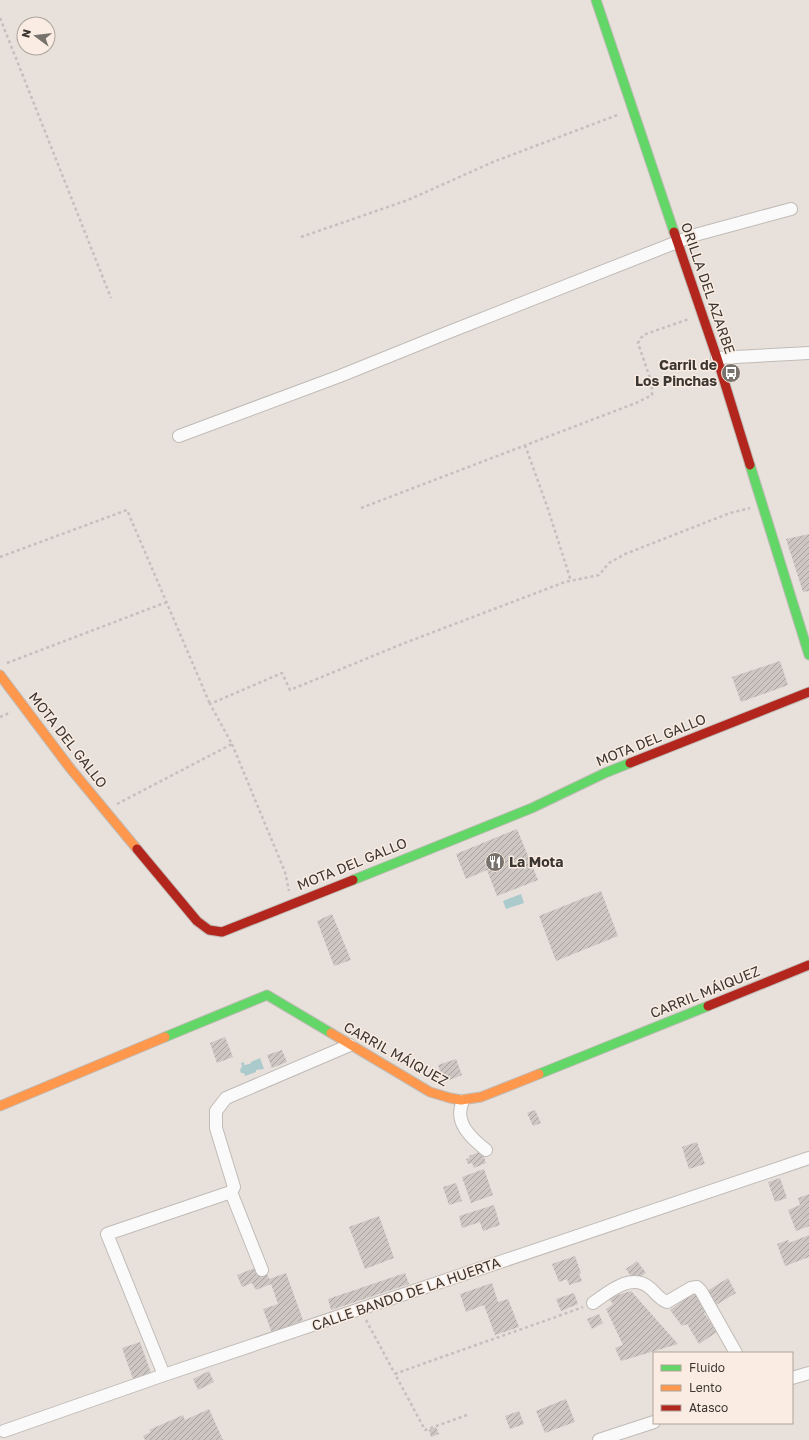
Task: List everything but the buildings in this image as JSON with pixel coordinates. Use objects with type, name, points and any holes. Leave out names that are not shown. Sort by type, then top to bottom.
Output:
[{"type":"street","name":"ORILLA DEL AZARBE","points":[[596,0],[701,315],[717,358],[809,655]]},
{"type":"street","points":[[179,436],[340,376],[695,235],[791,209]]},
{"type":"street","points":[[717,358],[809,352]]},
{"type":"street","name":"MOTA DEL GALLO","points":[[0,676],[105,810],[194,918],[203,927],[211,931],[222,932],[291,903],[532,808],[605,773],[809,692]]},
{"type":"street","name":"CARRIL MÁIQUEZ","points":[[0,1106],[267,995],[430,1092],[446,1098],[463,1101],[481,1097],[809,965]]},
{"type":"street","points":[[164,1375],[107,1234],[231,1192],[234,1187],[216,1128],[216,1111],[226,1098],[350,1045]]},
{"type":"street","points":[[463,1101],[459,1108],[464,1126],[476,1142],[486,1150]]},
{"type":"street","name":"CALLE BANDO DE LA HUERTA","points":[[4,1432],[164,1375],[809,1158]]},
{"type":"street","points":[[231,1192],[262,1270]]},
{"type":"street","points":[[593,1303],[618,1286],[627,1283],[635,1282],[642,1284],[650,1288],[661,1300],[667,1302],[691,1288],[696,1287],[701,1291],[735,1352]]},
{"type":"street","points":[[793,1378],[809,1373]]},
{"type":"street","points":[[599,1440],[653,1422]]},
{"type":"path","points":[[0,18],[111,298]]},
{"type":"path","points":[[302,237],[408,200],[493,162],[633,109]]},
{"type":"path","points":[[361,508],[636,403],[652,395],[652,384],[638,343],[643,335],[701,315]]},
{"type":"path","points":[[525,445],[548,509],[571,581]]},
{"type":"path","points":[[210,704],[282,673],[290,690],[402,644],[565,582],[599,575],[609,563],[625,554],[730,513],[762,505]]},
{"type":"path","points":[[0,557],[127,510],[210,704],[232,744],[286,872],[291,903]]},
{"type":"path","points":[[0,665],[167,602]]},
{"type":"path","points":[[105,810],[232,744]]},
{"type":"path","points":[[395,1374],[593,1303]]},
{"type":"path","points":[[361,1314],[366,1320],[425,1430],[467,1415]]},
{"type":"water","points":[[521,894],[524,903],[506,909],[503,901]]},
{"type":"water","points":[[260,1058],[264,1069],[256,1070],[256,1072],[245,1076],[244,1073],[241,1073],[241,1063],[244,1062],[244,1065],[250,1064],[251,1062]]},
{"type":"traffic: fast","points":[[596,0],[674,232]]},
{"type":"traffic: fast","points":[[750,465],[809,655]]},
{"type":"traffic: fast","points":[[353,880],[532,808],[605,773],[630,763]]},
{"type":"traffic: fast","points":[[165,1037],[267,995],[331,1033]]},
{"type":"traffic: fast","points":[[539,1074],[708,1006]]},
{"type":"traffic: slow","points":[[0,675],[70,768],[137,849]]},
{"type":"traffic: slow","points":[[331,1033],[430,1092],[450,1098],[461,1100],[481,1097],[539,1074]]},
{"type":"traffic: slow","points":[[0,1106],[165,1037]]},
{"type":"traffic: jam","points":[[674,232],[717,358],[750,465]]},
{"type":"traffic: jam","points":[[630,763],[809,692]]},
{"type":"traffic: jam","points":[[137,849],[197,921],[209,930],[222,932],[353,880]]},
{"type":"traffic: jam","points":[[708,1006],[809,965]]},
{"type":"place","name":"Carril de Los Pinchas","points":[[731,373]]},
{"type":"place","name":"La Mota","points":[[495,862]]}]
